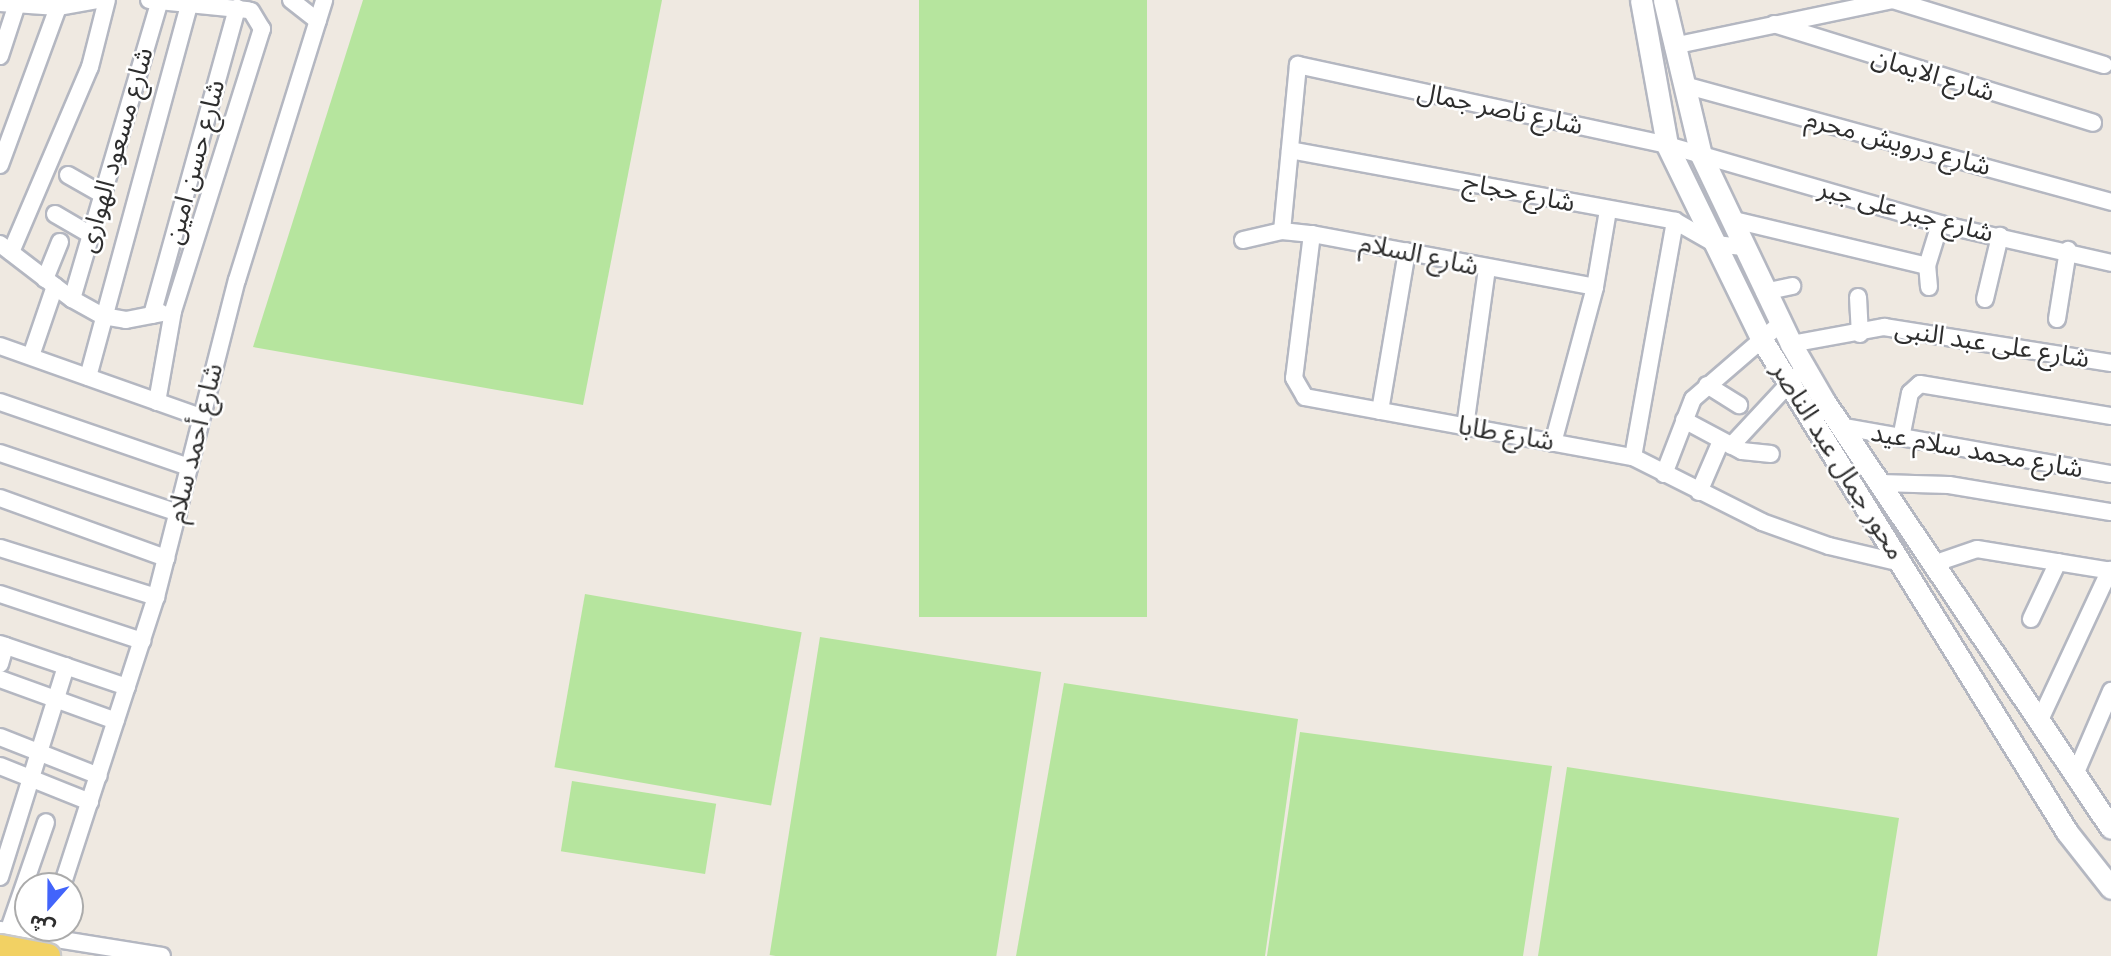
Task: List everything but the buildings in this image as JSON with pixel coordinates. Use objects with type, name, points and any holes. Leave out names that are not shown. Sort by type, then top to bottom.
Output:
[{"type":"street","points":[[0,56],[11,3],[48,5],[98,0]]},
{"type":"street","points":[[107,0],[81,92],[3,249],[72,299],[103,316],[126,320],[173,311]]},
{"type":"street","points":[[149,0],[248,6],[262,29],[173,311],[157,402]]},
{"type":"street","points":[[291,0],[318,21]]},
{"type":"street","name":"شارع أحمد سلام","points":[[67,872],[156,597],[244,255],[324,0]]},
{"type":"street","name":"محور جمال عبد الناصر","points":[[1641,0],[1667,145],[1762,340],[2067,832],[2111,888]]},
{"type":"street","name":"محور جمال عبد الناصر","points":[[1664,0],[1701,155],[1734,220],[1743,247],[1780,324],[1804,367],[1933,564],[2074,776],[2109,820]]},
{"type":"street","points":[[1673,46],[1894,0],[2104,65]]},
{"type":"street","name":"شارع مسعود الهوارى","points":[[72,299],[160,1]]},
{"type":"street","points":[[88,377],[190,1]]},
{"type":"street","points":[[0,165],[48,5]]},
{"type":"street","name":"شارع حسن امين","points":[[152,315],[248,6]]},
{"type":"street","name":"شارع الايمان","points":[[1774,24],[2093,123]]},
{"type":"street","name":"شارع ناصر جمال","points":[[1290,150],[1298,65],[1667,145],[1701,155]]},
{"type":"street","name":"شارع درويش محرم","points":[[1684,85],[2111,202]]},
{"type":"street","points":[[1282,231],[1290,150]]},
{"type":"street","name":"شارع حجاج","points":[[1290,150],[1675,221],[1715,243],[1743,247]]},
{"type":"street","name":"شارع جبر على جبر","points":[[1701,155],[1940,224],[2068,250],[2111,263]]},
{"type":"street","points":[[68,175],[103,195]]},
{"type":"street","points":[[1553,443],[1595,287],[1608,209]]},
{"type":"street","points":[[55,214],[91,235]]},
{"type":"street","points":[[1734,220],[1927,266]]},
{"type":"street","points":[[1633,457],[1675,221]]},
{"type":"street","points":[[1929,287],[1927,266],[1940,224]]},
{"type":"street","name":"شارع السلام","points":[[1242,240],[1282,231],[1312,233],[1487,269],[1595,287]]},
{"type":"street","name":"شارع طابا","points":[[1312,233],[1294,378],[1305,397],[1633,457],[1699,492],[1795,535],[1901,563]]},
{"type":"street","points":[[1985,299],[2000,236]]},
{"type":"street","points":[[31,356],[60,242]]},
{"type":"street","points":[[2057,318],[2068,250]]},
{"type":"street","points":[[1380,411],[1407,251]]},
{"type":"street","points":[[1465,427],[1487,269]]},
{"type":"street","points":[[1764,292],[1792,286]]},
{"type":"street","points":[[1858,297],[1860,334]]},
{"type":"street","points":[[1664,474],[1684,420],[1707,385],[1780,324]]},
{"type":"street","name":"شارع على عبد النبى","points":[[1791,344],[1860,334],[1884,327],[2111,363]]},
{"type":"street","points":[[0,346],[201,417]]},
{"type":"street","points":[[1699,492],[1726,444],[1804,367]]},
{"type":"street","points":[[1901,438],[1910,393],[1920,384],[2111,416]]},
{"type":"street","points":[[1707,385],[1740,405]]},
{"type":"street","points":[[0,402],[189,467]]},
{"type":"street","points":[[1684,420],[1726,444],[1749,453],[1771,454]]},
{"type":"street","name":"شارع محمد سلام عيد","points":[[1844,427],[2111,474]]},
{"type":"street","points":[[0,453],[178,513]]},
{"type":"street","points":[[1880,483],[1950,485],[2111,512]]},
{"type":"street","points":[[0,498],[166,558]]},
{"type":"street","points":[[0,548],[156,597]]},
{"type":"street","points":[[1933,564],[1977,549],[2110,570],[2039,722]]},
{"type":"street","points":[[2031,619],[2059,562]]},
{"type":"street","points":[[0,594],[142,641]]},
{"type":"street","points":[[0,664],[3,645],[127,687]]},
{"type":"street","points":[[0,877],[66,666]]},
{"type":"street","points":[[0,679],[116,721]]},
{"type":"street","points":[[2074,776],[2111,691]]},
{"type":"street","points":[[0,737],[99,776]]},
{"type":"street","points":[[0,766],[90,802]]},
{"type":"street","points":[[3,936],[46,822]]},
{"type":"street","points":[[0,824],[16,830]]},
{"type":"street","points":[[55,942],[162,956]]},
{"type":"green space","points":[[363,0],[662,0],[583,405],[253,347]]},
{"type":"green space","points":[[919,0],[1147,0],[1147,617],[919,617]]},
{"type":"green space","points":[[585,594],[802,632],[771,806],[554,767]]},
{"type":"green space","points":[[820,637],[1041,672],[996,956],[770,955]]},
{"type":"green space","points":[[1064,683],[1298,719],[1265,956],[1016,956]]},
{"type":"green space","points":[[1300,732],[1552,766],[1523,956],[1267,956]]},
{"type":"green space","points":[[1567,767],[1899,818],[1877,956],[1538,956]]},
{"type":"green space","points":[[572,781],[716,804],[705,874],[561,851]]}]
